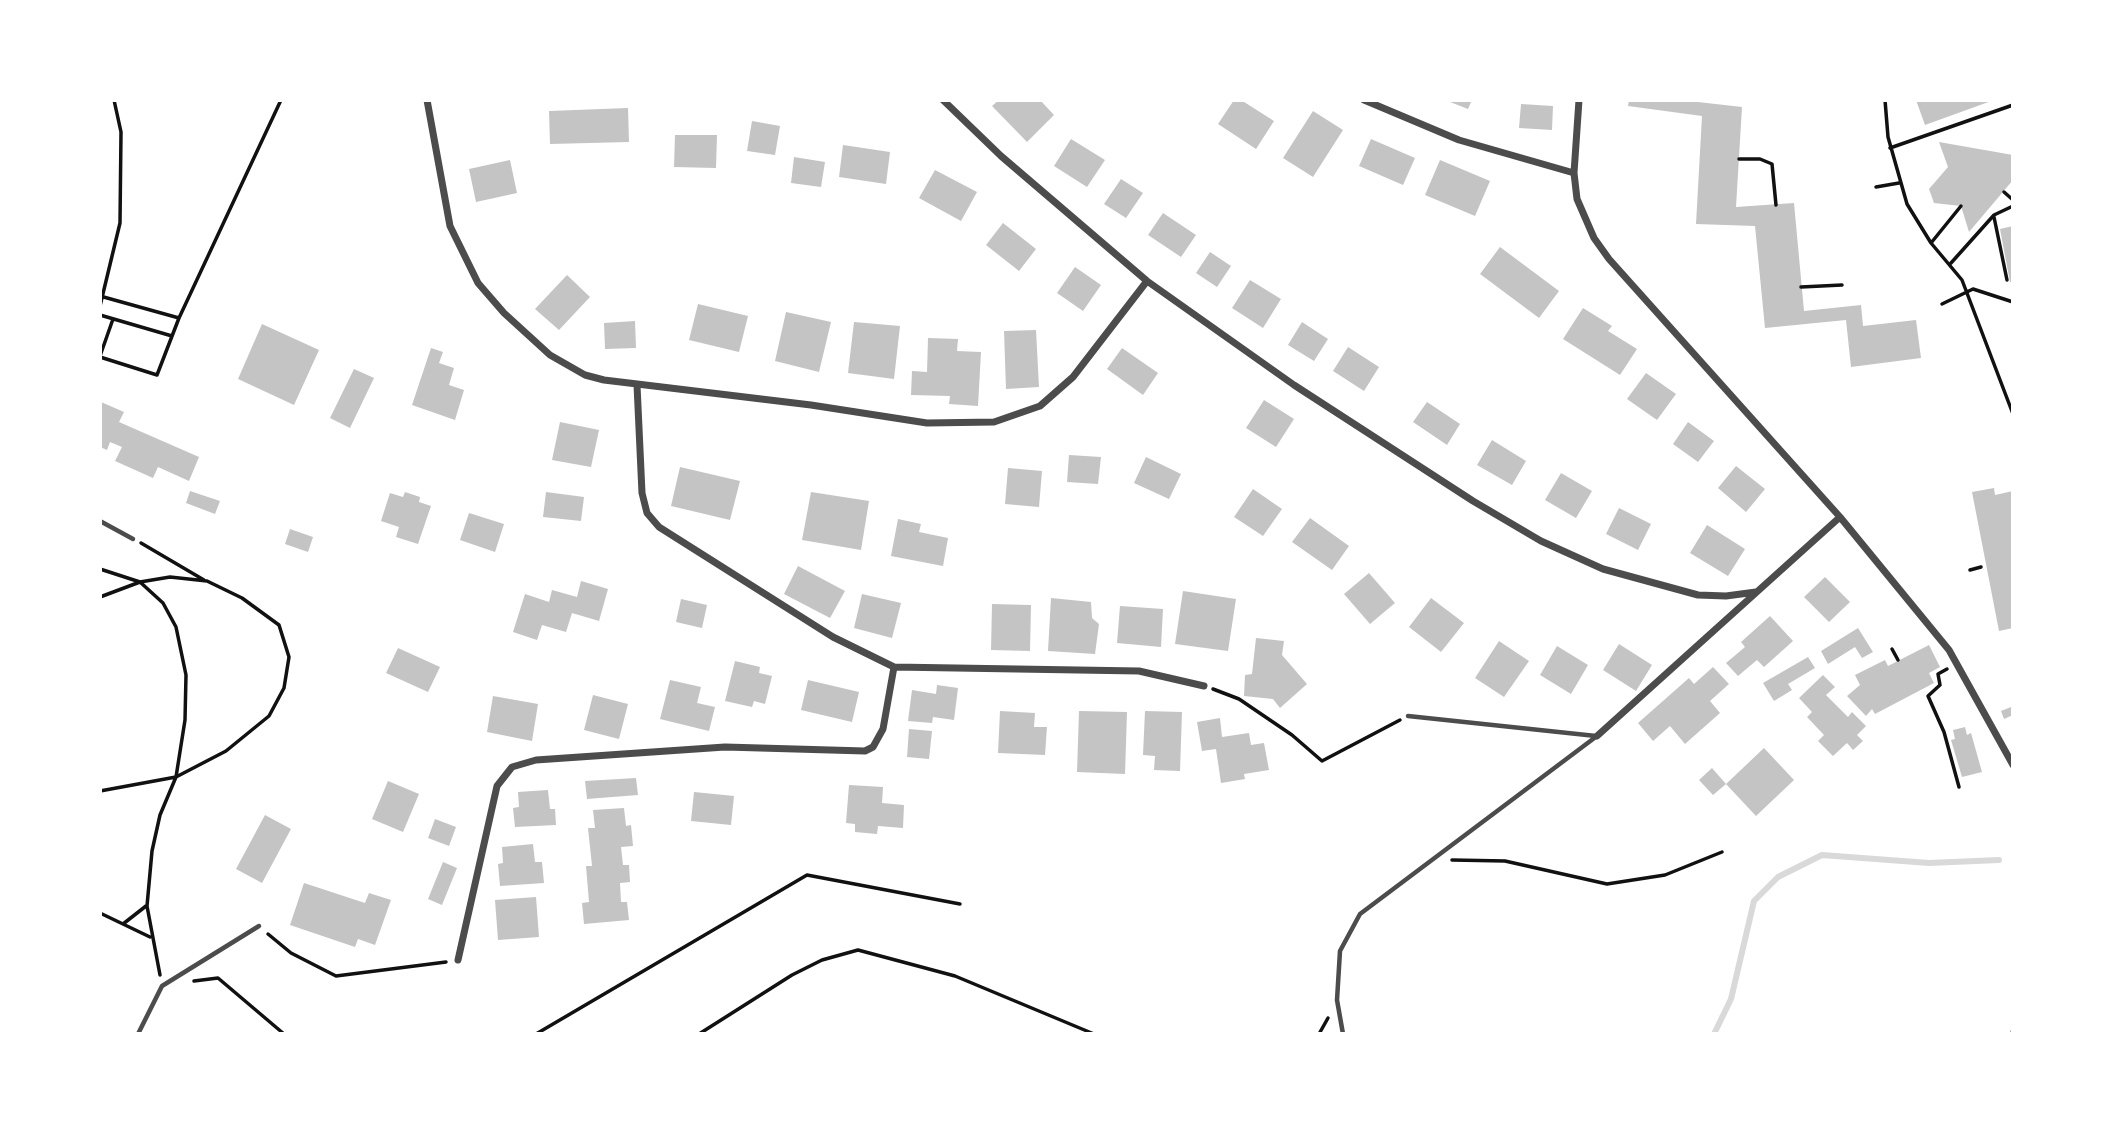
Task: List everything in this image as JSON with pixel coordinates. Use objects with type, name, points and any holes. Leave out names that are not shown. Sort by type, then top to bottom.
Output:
[{"type":"street","points":[[427,100],[450,226],[478,283],[533,340],[584,375],[637,385],[811,405],[928,423],[994,422],[1040,405],[1073,377],[1147,281]]},
{"type":"street","points":[[943,100],[1001,156],[1147,281],[1294,385],[1541,541],[1602,569],[1675,590],[1726,596],[1756,592]]},
{"type":"street","points":[[1364,100],[1459,140],[1574,173]]},
{"type":"street","points":[[1579,100],[1574,173],[1584,219],[1609,259],[1840,517],[1949,650],[2013,765]]},
{"type":"street","points":[[637,385],[642,493],[647,513],[659,527],[833,637],[894,667],[1139,671],[1204,686]]},
{"type":"street","points":[[1597,736],[1756,592],[1772,582],[1840,517]]},
{"type":"street","points":[[458,960],[497,786],[512,767],[536,760],[725,747],[864,751],[873,747],[883,729],[894,667]]},
{"type":"lane","points":[[100,522],[133,539]]},
{"type":"lane","points":[[1408,716],[1597,736]]},
{"type":"lane","points":[[1343,1034],[1337,1000],[1340,951],[1360,914],[1597,736]]},
{"type":"lane","points":[[138,1034],[162,986],[258,926]]},
{"type":"path","points":[[100,306],[120,223],[121,132],[114,100]]},
{"type":"path","points":[[113,318],[100,356],[157,375],[180,318],[281,100]]},
{"type":"path","points":[[1885,100],[1899,183],[1931,243],[1951,262],[1966,290],[2013,414]]},
{"type":"path","points":[[1891,148],[2013,105]]},
{"type":"path","points":[[1739,159],[1760,159],[1772,164],[1776,205]]},
{"type":"path","points":[[1876,187],[1899,183]]},
{"type":"path","points":[[2004,192],[2013,200]]},
{"type":"path","points":[[1931,243],[1961,206]]},
{"type":"path","points":[[1951,262],[1994,215],[2013,206]]},
{"type":"path","points":[[1994,215],[2007,280]]},
{"type":"path","points":[[1801,287],[1842,285]]},
{"type":"path","points":[[1942,304],[1966,290],[1982,291],[2013,302]]},
{"type":"path","points":[[102,296],[180,318]]},
{"type":"path","points":[[100,315],[173,336]]},
{"type":"path","points":[[100,791],[176,777],[226,751],[269,716],[284,688],[289,657],[279,625],[242,598],[133,539]]},
{"type":"path","points":[[1970,570],[1981,567]]},
{"type":"path","points":[[100,569],[140,582],[163,603],[176,628],[186,675],[185,720],[176,777],[160,815],[152,851],[147,905],[150,937],[162,986],[218,978],[284,1034]]},
{"type":"path","points":[[100,597],[140,582],[170,577],[207,581]]},
{"type":"path","points":[[1892,649],[1898,660]]},
{"type":"path","points":[[1929,673],[1938,674]]},
{"type":"path","points":[[1940,681],[1940,685],[1928,696],[1944,732],[1959,787]]},
{"type":"path","points":[[1204,686],[1240,699],[1292,735],[1322,761],[1408,716]]},
{"type":"path","points":[[1431,860],[1505,861],[1607,884],[1665,875],[1722,852]]},
{"type":"path","points":[[536,1034],[807,876],[960,904]]},
{"type":"path","points":[[123,924],[147,905]]},
{"type":"path","points":[[100,914],[150,937]]},
{"type":"path","points":[[258,926],[291,953],[336,976],[418,968],[458,960]]},
{"type":"path","points":[[699,1034],[792,975],[822,960],[858,950],[955,976],[1094,1034]]},
{"type":"path","points":[[2012,1034],[2013,1028]]},
{"type":"building","points":[[999,100],[1040,100],[1054,115],[1027,142],[992,106]]},
{"type":"building","points":[[1234,100],[1241,100],[1274,121],[1256,149],[1218,124]]},
{"type":"building","points":[[1445,100],[1472,100],[1468,109]]},
{"type":"building","points":[[1629,100],[1680,100],[1742,107],[1736,207],[1794,203],[1804,311],[1861,305],[1863,326],[1916,320],[1921,358],[1851,367],[1846,320],[1765,328],[1755,226],[1696,224],[1702,116],[1628,106]]},
{"type":"building","points":[[1916,100],[1994,100],[1925,125]]},
{"type":"building","points":[[1521,104],[1553,106],[1552,130],[1519,128]]},
{"type":"building","points":[[628,108],[629,142],[550,144],[549,111]]},
{"type":"building","points":[[1313,111],[1343,130],[1313,177],[1283,158]]},
{"type":"building","points":[[752,121],[780,126],[775,155],[747,151]]},
{"type":"building","points":[[675,135],[717,135],[716,168],[674,167]]},
{"type":"building","points":[[1071,139],[1105,160],[1087,187],[1054,166]]},
{"type":"building","points":[[1371,139],[1415,158],[1403,185],[1359,166]]},
{"type":"building","points":[[1939,142],[2013,155],[2013,180],[1969,232],[1961,206],[1934,203],[1929,189],[1948,167]]},
{"type":"building","points":[[843,145],[890,152],[886,184],[839,177]]},
{"type":"building","points":[[794,157],[825,162],[821,187],[791,183]]},
{"type":"building","points":[[510,160],[517,193],[476,202],[469,169]]},
{"type":"building","points":[[1440,160],[1490,181],[1475,216],[1425,195]]},
{"type":"building","points":[[935,170],[977,192],[961,221],[919,198]]},
{"type":"building","points":[[1121,179],[1143,193],[1126,218],[1104,204]]},
{"type":"building","points":[[1163,213],[1196,235],[1181,257],[1148,235]]},
{"type":"building","points":[[1003,223],[1036,249],[1019,271],[986,245]]},
{"type":"building","points":[[2013,226],[2013,282],[2010,282],[2000,229]]},
{"type":"building","points":[[1500,247],[1559,291],[1539,318],[1480,274]]},
{"type":"building","points":[[1210,252],[1231,266],[1217,287],[1196,273]]},
{"type":"building","points":[[1075,267],[1101,285],[1083,311],[1057,293]]},
{"type":"building","points":[[567,275],[590,297],[559,330],[535,309]]},
{"type":"building","points":[[1250,280],[1281,299],[1263,328],[1232,308]]},
{"type":"building","points":[[698,304],[748,316],[739,352],[689,340]]},
{"type":"building","points":[[1583,308],[1612,326],[1608,331],[1637,349],[1620,375],[1563,339]]},
{"type":"building","points":[[786,312],[831,322],[819,372],[775,361]]},
{"type":"building","points":[[635,321],[636,348],[605,349],[604,323]]},
{"type":"building","points":[[854,322],[900,326],[894,379],[848,373]]},
{"type":"building","points":[[1302,322],[1328,339],[1314,361],[1288,345]]},
{"type":"building","points":[[262,324],[319,350],[294,405],[238,379]]},
{"type":"building","points":[[1036,330],[1039,387],[1006,389],[1004,331]]},
{"type":"building","points":[[928,338],[958,339],[957,351],[981,352],[978,406],[949,404],[950,396],[911,395],[912,371],[927,372]]},
{"type":"building","points":[[1348,347],[1379,367],[1364,391],[1333,371]]},
{"type":"building","points":[[431,348],[443,352],[439,363],[454,368],[449,385],[464,390],[455,420],[412,405]]},
{"type":"building","points":[[1122,348],[1158,373],[1143,395],[1107,369]]},
{"type":"building","points":[[354,369],[374,378],[350,428],[330,418]]},
{"type":"building","points":[[1646,373],[1676,394],[1657,420],[1627,399]]},
{"type":"building","points":[[1264,400],[1294,419],[1276,447],[1246,428]]},
{"type":"building","points":[[101,402],[124,412],[119,422],[199,457],[189,481],[158,467],[153,478],[115,461],[122,447],[110,442],[107,450],[100,447]]},
{"type":"building","points":[[1427,402],[1460,424],[1447,445],[1413,422]]},
{"type":"building","points":[[560,422],[599,430],[591,467],[552,460]]},
{"type":"building","points":[[1688,422],[1714,441],[1698,462],[1673,444]]},
{"type":"building","points":[[1492,440],[1526,461],[1512,485],[1477,465]]},
{"type":"building","points":[[1069,455],[1101,457],[1098,484],[1067,482]]},
{"type":"building","points":[[1146,457],[1181,474],[1169,499],[1134,483]]},
{"type":"building","points":[[1736,466],[1765,489],[1746,512],[1718,488]]},
{"type":"building","points":[[680,467],[740,481],[730,520],[671,506]]},
{"type":"building","points":[[1008,468],[1042,471],[1039,507],[1005,504]]},
{"type":"building","points":[[1561,473],[1592,491],[1576,518],[1545,500]]},
{"type":"building","points":[[1994,488],[1995,495],[2013,491],[2013,628],[1999,631],[1972,492]]},
{"type":"building","points":[[1253,489],[1282,509],[1263,536],[1234,517]]},
{"type":"building","points":[[190,491],[220,501],[215,514],[186,503]]},
{"type":"building","points":[[405,492],[420,497],[419,502],[431,506],[418,544],[396,537],[399,527],[381,521],[390,493],[403,497]]},
{"type":"building","points":[[546,492],[584,497],[581,521],[543,517]]},
{"type":"building","points":[[811,492],[869,501],[861,550],[802,540]]},
{"type":"building","points":[[1619,508],[1651,524],[1638,550],[1606,534]]},
{"type":"building","points":[[469,513],[504,524],[495,552],[460,540]]},
{"type":"building","points":[[1310,518],[1349,546],[1332,570],[1292,542]]},
{"type":"building","points":[[898,519],[921,524],[919,532],[948,538],[943,566],[891,556]]},
{"type":"building","points":[[1707,525],[1745,549],[1728,576],[1690,553]]},
{"type":"building","points":[[290,529],[313,537],[308,552],[285,544]]},
{"type":"building","points":[[798,566],[845,591],[830,618],[784,594]]},
{"type":"building","points":[[1369,573],[1395,603],[1370,624],[1344,594]]},
{"type":"building","points":[[1825,577],[1850,602],[1829,622],[1804,597]]},
{"type":"building","points":[[581,581],[608,589],[599,621],[572,613],[566,632],[542,625],[537,640],[513,632],[525,594],[549,602],[552,590],[577,597]]},
{"type":"building","points":[[1183,591],[1236,599],[1228,651],[1175,644]]},
{"type":"building","points":[[862,594],[901,603],[892,638],[854,628]]},
{"type":"building","points":[[1051,598],[1091,602],[1092,618],[1099,624],[1095,654],[1048,651]]},
{"type":"building","points":[[1431,598],[1464,623],[1441,652],[1409,627]]},
{"type":"building","points":[[681,599],[707,605],[702,628],[676,622]]},
{"type":"building","points":[[992,604],[1031,605],[1030,651],[991,650]]},
{"type":"building","points":[[1120,606],[1163,609],[1161,647],[1117,643]]},
{"type":"building","points":[[1770,616],[1793,641],[1764,667],[1757,660],[1738,676],[1726,663],[1745,647],[1741,642]]},
{"type":"building","points":[[1858,628],[1873,652],[1862,658],[1855,647],[1828,664],[1821,651]]},
{"type":"building","points":[[1256,638],[1284,641],[1282,655],[1307,684],[1280,708],[1273,699],[1244,696],[1245,675],[1252,674]]},
{"type":"building","points":[[1499,641],[1529,661],[1504,697],[1475,678]]},
{"type":"building","points":[[1619,644],[1652,665],[1636,691],[1603,670]]},
{"type":"building","points":[[1929,645],[1940,667],[1929,673],[1934,683],[1875,714],[1872,709],[1866,716],[1847,696],[1860,685],[1855,675],[1885,660],[1888,666]]},
{"type":"building","points":[[1557,646],[1588,665],[1571,694],[1540,675]]},
{"type":"building","points":[[398,648],[440,667],[428,692],[386,673]]},
{"type":"building","points":[[1808,657],[1815,668],[1788,684],[1792,690],[1774,701],[1763,683]]},
{"type":"building","points":[[735,661],[760,667],[759,673],[772,676],[765,704],[754,701],[752,707],[725,701]]},
{"type":"building","points":[[1713,667],[1729,684],[1710,701],[1720,713],[1685,744],[1670,726],[1653,741],[1638,723],[1689,678],[1694,684]]},
{"type":"building","points":[[1823,675],[1835,687],[1826,695],[1848,717],[1852,712],[1866,726],[1857,735],[1863,741],[1853,750],[1847,743],[1833,756],[1818,741],[1824,735],[1807,717],[1812,712],[1799,698]]},
{"type":"building","points":[[670,680],[701,687],[697,703],[715,707],[709,731],[660,719]]},
{"type":"building","points":[[808,680],[859,692],[852,722],[801,710]]},
{"type":"building","points":[[937,685],[958,688],[954,720],[933,717],[932,723],[908,721],[912,690],[936,694]]},
{"type":"building","points":[[593,695],[628,704],[619,739],[584,730]]},
{"type":"building","points":[[493,696],[538,704],[532,741],[487,732]]},
{"type":"building","points":[[2011,707],[2013,715],[2004,719],[2001,711]]},
{"type":"building","points":[[1000,711],[1035,713],[1034,727],[1047,727],[1045,755],[998,753]]},
{"type":"building","points":[[1079,711],[1127,712],[1125,774],[1077,772]]},
{"type":"building","points":[[1145,711],[1182,712],[1180,771],[1154,770],[1155,756],[1143,755]]},
{"type":"building","points":[[1220,718],[1222,737],[1249,733],[1251,745],[1264,743],[1269,770],[1244,774],[1245,779],[1221,783],[1216,749],[1202,751],[1197,722]]},
{"type":"building","points":[[1965,727],[1967,735],[1971,733],[1982,772],[1962,777],[1951,740],[1955,739],[1953,730]]},
{"type":"building","points":[[909,729],[932,731],[929,759],[907,757]]},
{"type":"building","points":[[1764,748],[1794,780],[1756,816],[1726,784]]},
{"type":"building","points":[[1712,768],[1726,784],[1713,795],[1699,780]]},
{"type":"building","points":[[636,778],[638,795],[587,799],[585,781]]},
{"type":"building","points":[[388,781],[419,794],[403,832],[372,819]]},
{"type":"building","points":[[849,785],[883,787],[882,803],[904,805],[903,828],[878,826],[877,834],[855,832],[855,824],[846,823]]},
{"type":"building","points":[[548,790],[550,809],[555,809],[556,825],[515,827],[513,808],[519,807],[518,792]]},
{"type":"building","points":[[694,792],[734,796],[731,825],[691,821]]},
{"type":"building","points":[[624,808],[626,826],[631,825],[633,846],[621,847],[623,865],[629,865],[630,882],[620,883],[621,902],[627,902],[629,920],[584,924],[582,903],[589,902],[586,866],[592,866],[588,828],[595,828],[593,810]]},
{"type":"building","points":[[265,815],[291,829],[262,883],[236,869]]},
{"type":"building","points":[[435,819],[456,827],[449,846],[428,838]]},
{"type":"building","points":[[533,844],[535,862],[542,862],[544,883],[500,886],[498,864],[503,863],[502,847]]},
{"type":"building","points":[[443,862],[457,868],[442,905],[428,899]]},
{"type":"building","points":[[304,883],[365,903],[369,893],[391,900],[375,945],[358,939],[355,947],[290,925]]},
{"type":"building","points":[[536,897],[539,937],[498,940],[495,900]]},
{"type":"waterway","points":[[1714,1034],[1731,999],[1754,901],[1778,877],[1822,855],[1929,863],[1999,860]]}]
